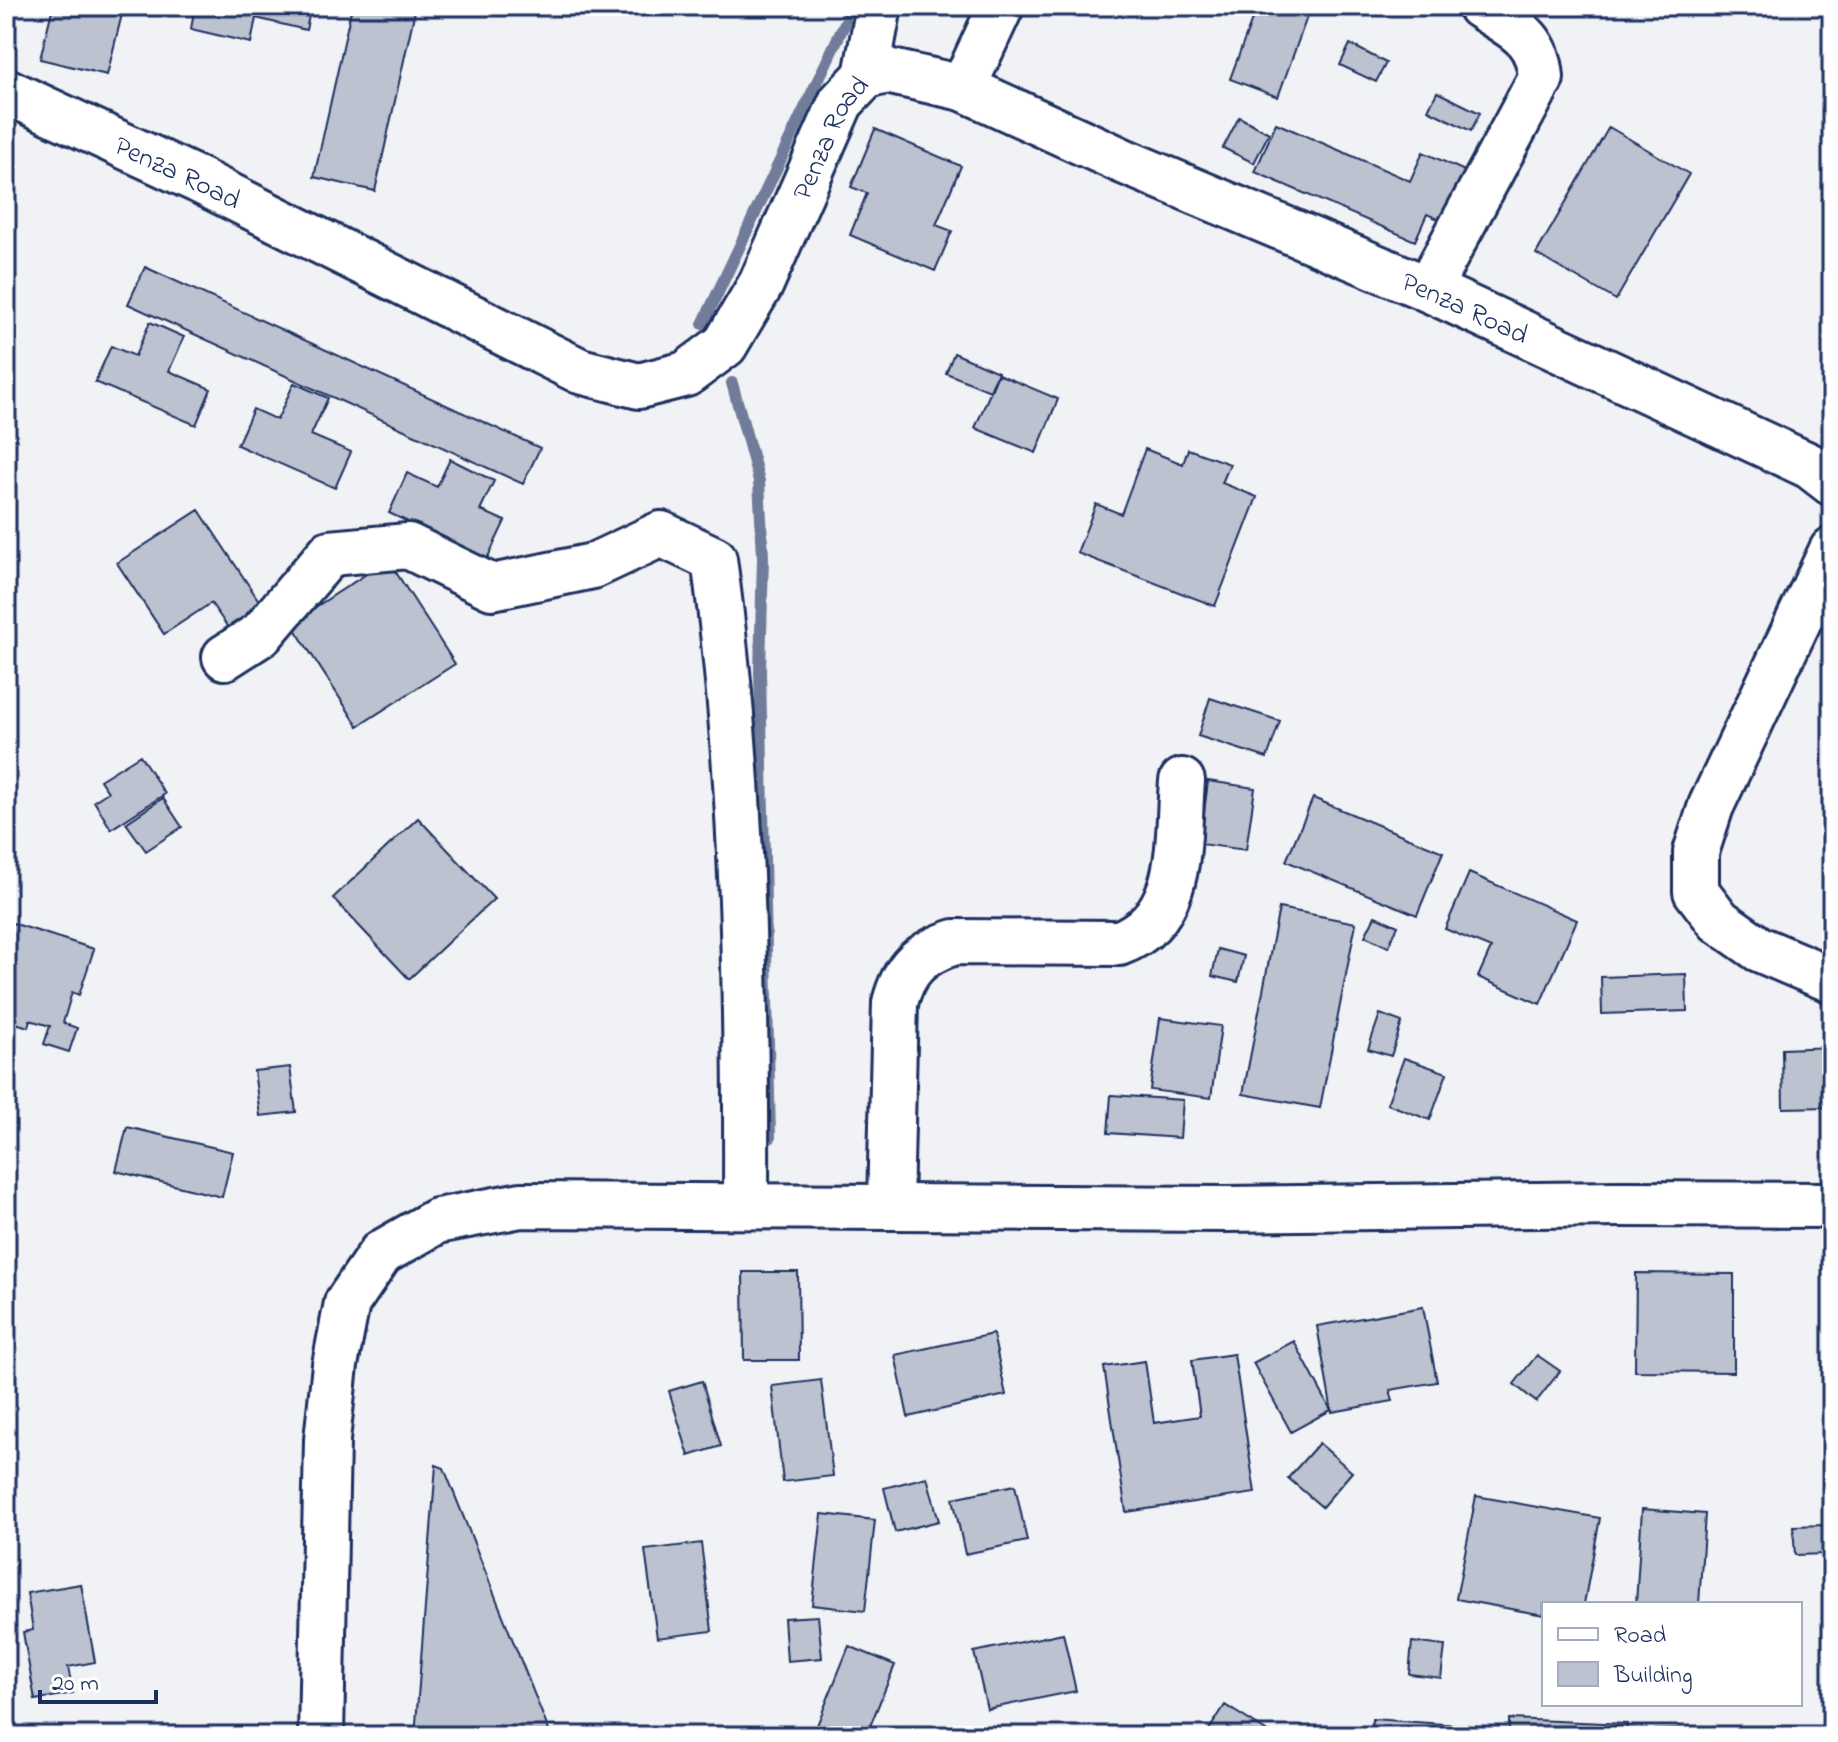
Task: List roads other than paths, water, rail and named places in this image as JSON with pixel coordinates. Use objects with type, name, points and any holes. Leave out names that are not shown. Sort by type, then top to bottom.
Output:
[{"type":"street","points":[[866,76],[879,6]]},
{"type":"street","points":[[963,88],[1001,6]]},
{"type":"street","points":[[1428,289],[1541,78],[1539,54],[1525,35],[1480,6]]},
{"type":"street","name":"Penza Road","points":[[6,91],[198,180],[580,371],[639,386],[686,374],[725,345],[761,284],[841,102],[866,76],[887,71],[963,88],[1123,161],[1428,289],[1810,466],[1832,483]]},
{"type":"street","points":[[225,657],[261,634],[330,553],[408,546],[492,587],[593,566],[661,534],[714,559],[731,707],[747,1051],[746,1204]]},
{"type":"street","points":[[1832,550],[1711,806],[1696,852],[1696,891],[1719,921],[1759,949],[1832,980]]},
{"type":"street","points":[[890,1205],[895,1003],[901,979],[913,962],[932,950],[955,942],[1119,943],[1140,935],[1158,918],[1168,897],[1174,869],[1182,781]]},
{"type":"street","points":[[321,1736],[327,1440],[335,1365],[347,1303],[381,1253],[437,1221],[521,1205],[1227,1209],[1832,1205]]},
{"type":"waterway","points":[[703,324],[853,6]]},
{"type":"waterway","points":[[732,383],[759,481],[763,557],[760,671],[770,1138]]}]
